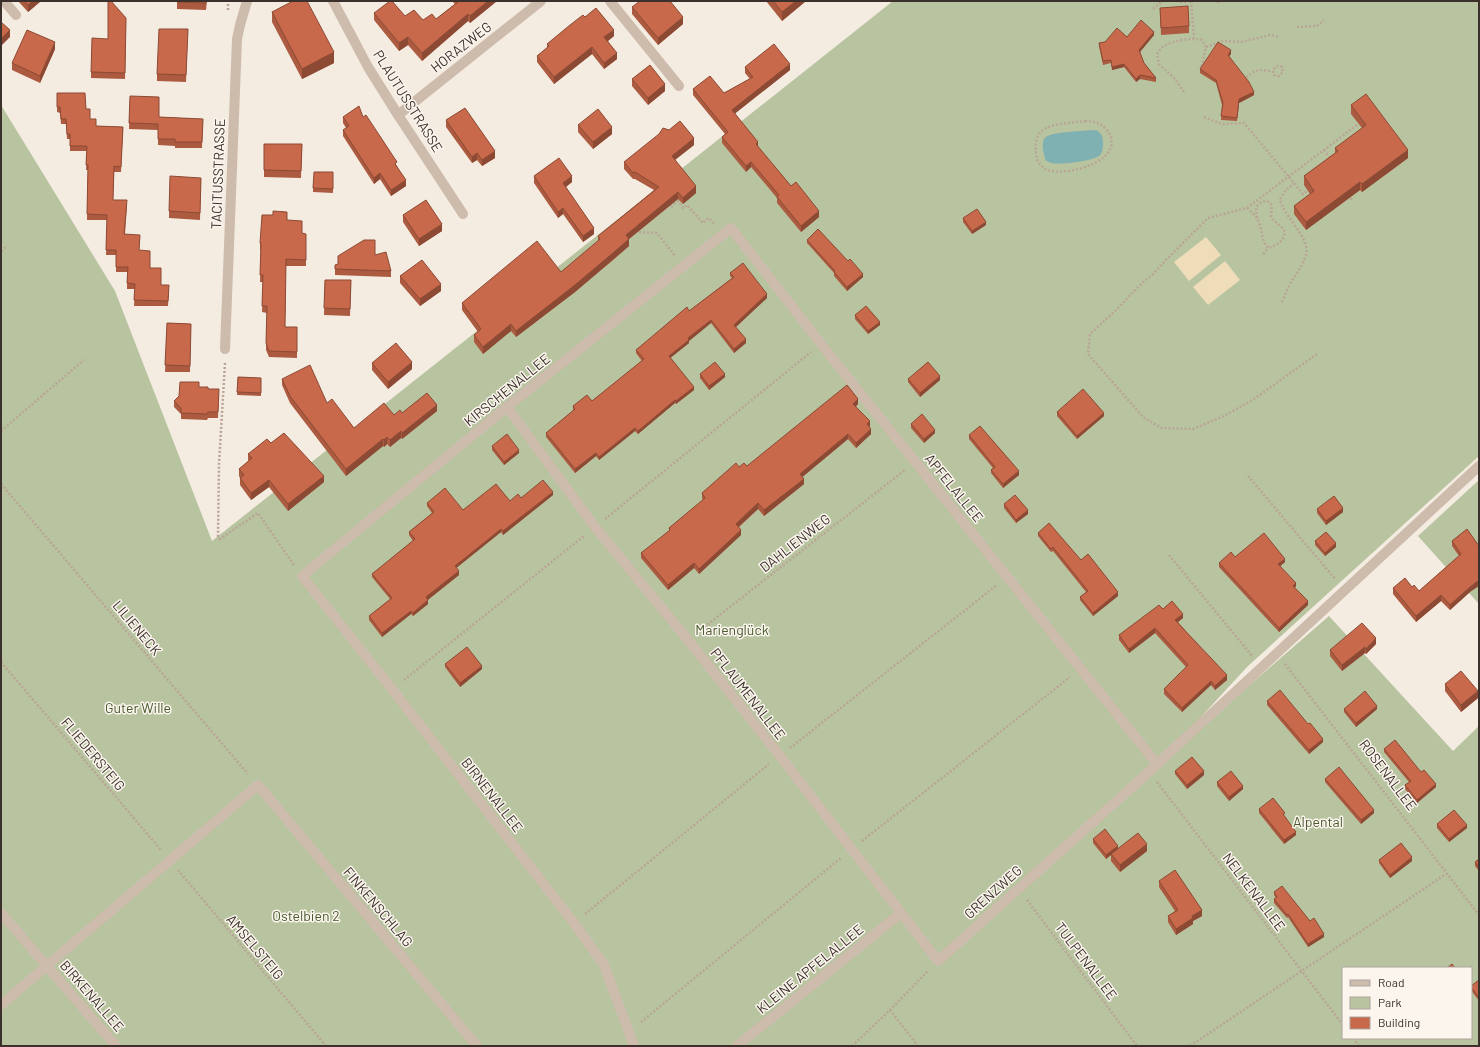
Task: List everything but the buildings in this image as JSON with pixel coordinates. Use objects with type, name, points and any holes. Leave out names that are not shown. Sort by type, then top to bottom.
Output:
[{"type":"street","points":[[4,1],[16,15]]},
{"type":"street","name":"TACITUSSTRASSE","points":[[225,349],[237,39],[247,1]]},
{"type":"street","name":"PLAUTUSSTRASSE","points":[[333,1],[368,67],[463,214]]},
{"type":"street","name":"HORAZWEG","points":[[398,115],[541,1]]},
{"type":"street","points":[[610,1],[679,86]]},
{"type":"street","name":"KIRSCHENALLEE","points":[[302,576],[507,407],[727,231]]},
{"type":"street","name":"APFELALLEE","points":[[727,231],[915,462],[1157,764]]},
{"type":"street","name":"PFLAUMENALLEE","points":[[507,407],[595,527],[688,640],[780,756],[938,960]]},
{"type":"street","name":"GRENZWEG","points":[[938,960],[1157,764],[1276,652],[1479,466]]},
{"type":"street","name":"BIRNENALLEE","points":[[302,576],[560,904],[604,965],[634,1046]]},
{"type":"street","points":[[1,1005],[258,785]]},
{"type":"street","name":"FINKENSCHLAG","points":[[258,785],[477,1046]]},
{"type":"street","points":[[1,912],[47,965]]},
{"type":"street","name":"KLEINE APFELALLEE","points":[[737,1046],[901,914]]},
{"type":"street","name":"BIRKENALLEE","points":[[47,965],[116,1046]]},
{"type":"path","points":[[1154,9],[1163,1]]},
{"type":"path","points":[[1176,1],[1190,1],[1194,38]]},
{"type":"path","points":[[1297,27],[1317,26],[1324,20]]},
{"type":"path","points":[[1206,47],[1223,41],[1240,42],[1270,35],[1280,37]]},
{"type":"path","points":[[1184,92],[1175,79],[1159,64],[1157,54],[1164,46],[1194,38],[1202,40],[1206,47],[1201,69]]},
{"type":"path","points":[[1239,83],[1254,70],[1259,69],[1273,72],[1274,75],[1279,76],[1283,72],[1282,67],[1275,67],[1273,72]]},
{"type":"path","points":[[1204,117],[1222,124],[1244,123],[1303,194],[1308,190]]},
{"type":"path","points":[[1093,121],[1103,126],[1110,135],[1111,142],[1110,148],[1103,158],[1089,166],[1072,170],[1048,170],[1038,162],[1035,151],[1036,138],[1040,132],[1046,128],[1079,122],[1093,121]]},
{"type":"path","points":[[1317,354],[1254,399],[1224,416],[1193,429],[1161,428],[1143,418],[1088,354],[1090,334],[1153,274],[1208,218],[1247,208],[1357,125]]},
{"type":"path","points":[[1324,150],[1334,163]]},
{"type":"path","points":[[1282,302],[1292,282],[1301,269],[1307,252],[1305,241],[1281,207],[1280,199],[1286,190],[1295,183]]},
{"type":"path","points":[[1351,200],[1352,189]]},
{"type":"path","points":[[671,207],[678,201],[683,208],[687,205],[702,223],[709,218],[727,231]]},
{"type":"path","points":[[1257,218],[1256,206],[1261,202],[1269,202],[1272,206],[1271,217],[1278,225],[1282,227],[1284,232],[1281,242],[1276,246],[1268,248],[1262,256]]},
{"type":"path","points":[[1247,208],[1257,218],[1260,224],[1264,243],[1268,248]]},
{"type":"path","points":[[635,228],[638,232],[657,233],[682,267]]},
{"type":"path","points":[[1,251],[7,246]]},
{"type":"path","points":[[225,349],[219,464],[218,536],[220,539],[258,513],[302,576]]},
{"type":"path","points":[[1,431],[84,360]]},
{"type":"path","name":"DAHLIENWEG","points":[[688,640],[915,462]]},
{"type":"path","points":[[1248,476],[1344,590]]},
{"type":"path","name":"LILIENECK","points":[[1,484],[258,785]]},
{"type":"path","points":[[1169,555],[1261,666]]},
{"type":"path","name":"ROSENALLEE","points":[[1276,652],[1479,915]]},
{"type":"path","name":"FLIEDERSTEIG","points":[[1,662],[170,860]]},
{"type":"path","name":"NELKENALLEE","points":[[1149,771],[1342,1024]]},
{"type":"path","name":"AMSELSTEIG","points":[[170,860],[326,1046]]},
{"type":"path","points":[[1190,1046],[1446,874]]},
{"type":"path","name":"TULPENALLEE","points":[[1018,888],[1137,1046]]},
{"type":"path","points":[[852,1046],[890,1010],[938,960]]},
{"type":"path","points":[[890,1010],[918,1046]]},
{"type":"green space","points":[[893,1],[1479,1],[1479,456],[1247,667],[1154,768],[1329,616],[1453,751],[1479,726],[1479,1046],[1,1046],[1,105],[115,291],[212,541]]},
{"type":"green space","points":[[1479,480],[1479,604],[1418,536]]},
{"type":"sand","points":[[1206,237],[1221,255],[1189,281],[1174,262]]},
{"type":"sand","points":[[1225,261],[1240,280],[1208,305],[1193,287]]},
{"type":"water","points":[[1096,130],[1101,134],[1103,141],[1102,152],[1097,157],[1085,161],[1069,163],[1051,163],[1046,161],[1043,144],[1044,139],[1047,136],[1076,131]]},
{"type":"park label","name":"Marienglück","points":[[732,630]]},
{"type":"park label","name":"Guter Wille","points":[[138,708]]},
{"type":"park label","name":"Alpental","points":[[1318,822]]},
{"type":"park label","name":"Ostelbien 2","points":[[306,916]]}]
